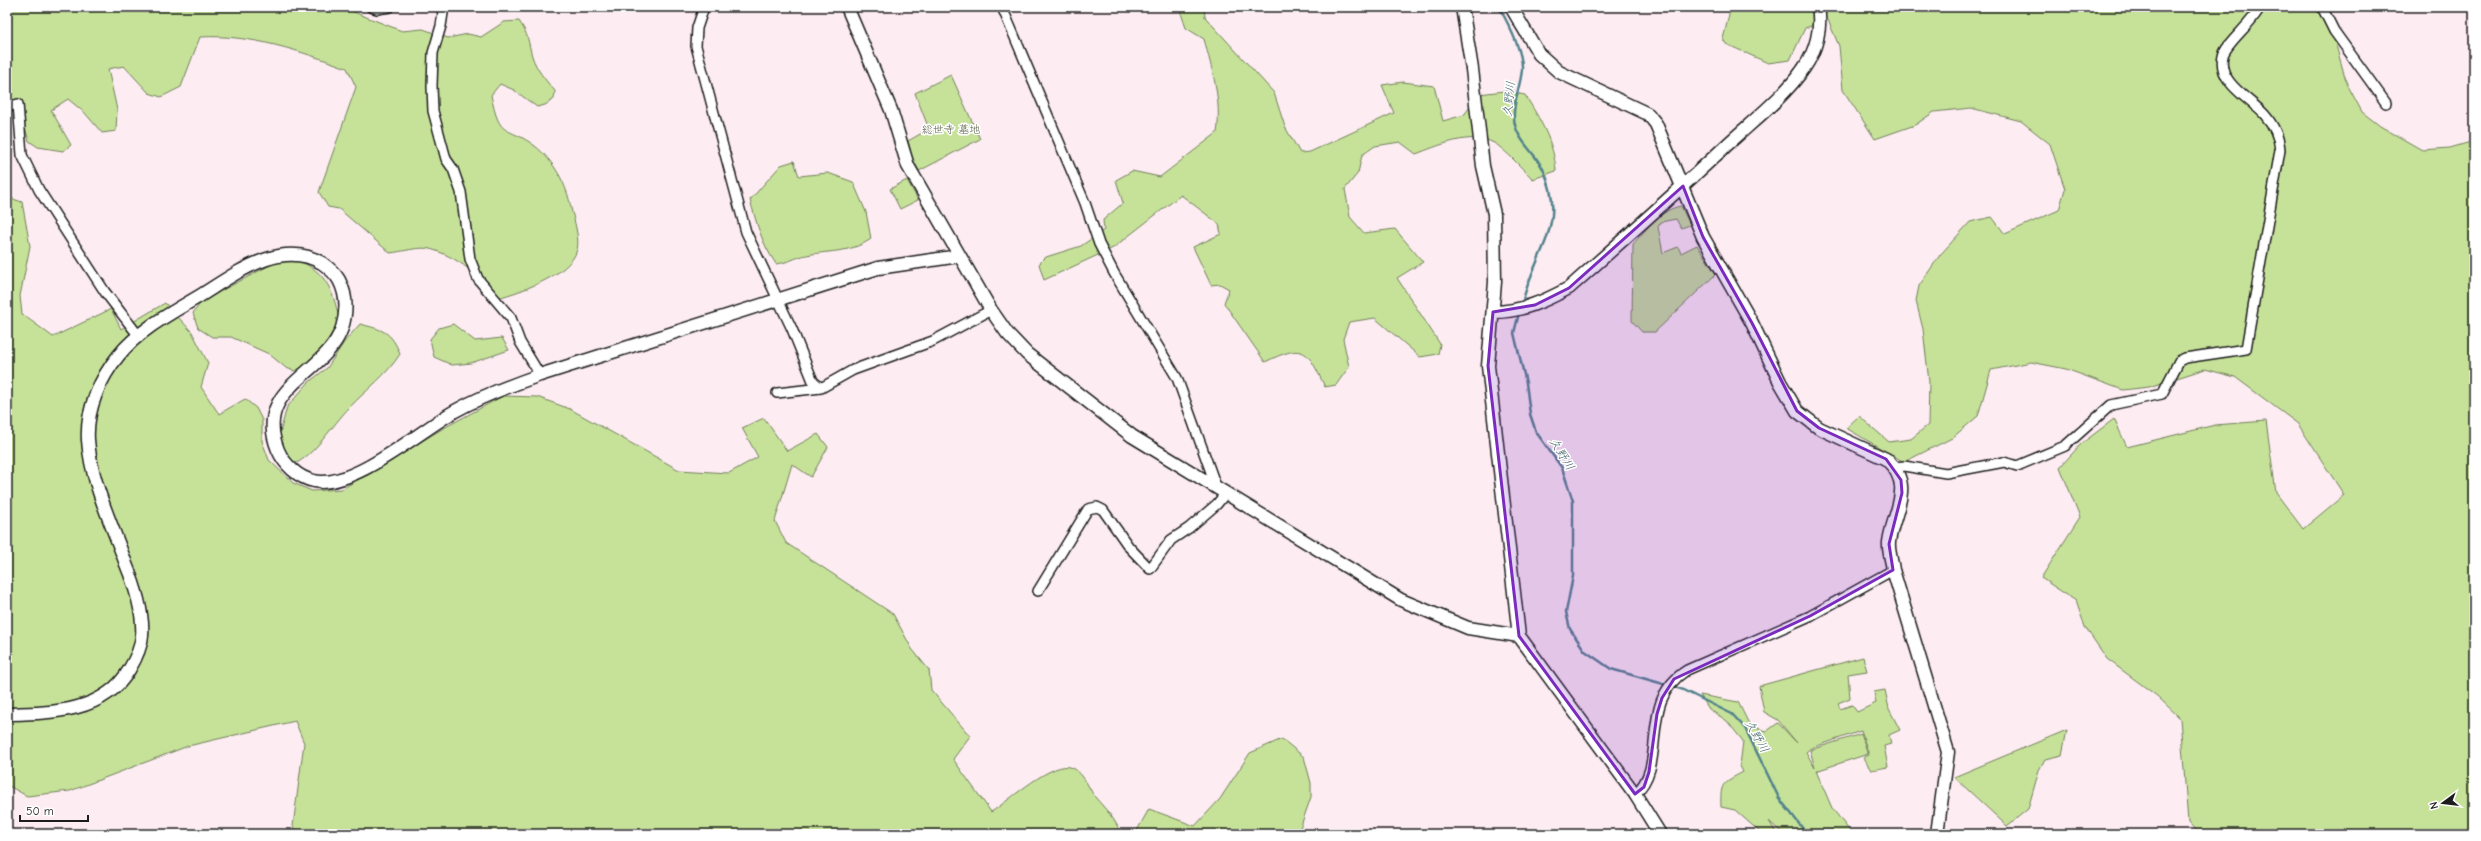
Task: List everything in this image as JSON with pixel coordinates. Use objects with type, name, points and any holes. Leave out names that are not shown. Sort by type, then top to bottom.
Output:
[{"type":"street","points":[[371,7],[377,10],[390,7]]},
{"type":"street","points":[[440,7],[443,13],[441,26],[433,53],[433,110],[446,159],[454,169],[461,192],[470,259],[478,279],[511,318],[520,342],[540,375]]},
{"type":"street","points":[[704,7],[697,28],[696,46],[746,232],[776,299],[792,329],[813,381],[821,388]]},
{"type":"street","points":[[847,7],[891,110],[908,166],[991,310],[1007,333],[1027,354],[1132,436],[1401,600],[1468,628],[1519,636]]},
{"type":"street","points":[[1002,7],[1085,203],[1099,244],[1114,273],[1177,378],[1221,491],[1217,504],[1189,528],[1171,540],[1150,569],[1129,547],[1103,510],[1097,507],[1088,509],[1038,591]]},
{"type":"street","points":[[1462,7],[1472,69],[1483,166],[1494,214],[1499,312],[1488,366],[1519,636],[1635,794],[1660,834]]},
{"type":"street","points":[[1511,7],[1539,54],[1559,72],[1648,114],[1656,124],[1684,186],[1703,236],[1752,323],[1780,382],[1797,411],[1819,428],[1886,460],[1895,467],[1901,480],[1902,494],[1889,544],[1893,570],[1933,696],[1948,752],[1937,834]]},
{"type":"street","points":[[1499,312],[1535,305],[1569,288],[1684,186],[1783,92],[1804,68],[1817,38],[1818,7]]},
{"type":"street","points":[[1895,467],[1904,466],[1946,473],[2004,462],[2017,466],[2065,446],[2111,405],[2162,394],[2179,361],[2185,358],[2246,349],[2280,150],[2275,130],[2264,114],[2229,82],[2223,69],[2222,62],[2226,49],[2249,25],[2260,7]]},
{"type":"street","points":[[2322,7],[2334,31],[2386,104]]},
{"type":"street","points":[[7,107],[18,104],[22,155],[39,190],[105,292],[138,336]]},
{"type":"street","points":[[7,714],[63,710],[96,701],[108,694],[125,678],[136,657],[142,636],[140,610],[134,584],[98,487],[88,437],[89,419],[99,386],[119,354],[138,336],[197,298],[260,262],[286,253],[297,253],[327,267],[336,275],[343,287],[346,314],[343,326],[333,345],[284,393],[277,403],[272,422],[275,443],[283,461],[303,478],[323,482],[357,473],[453,412],[492,392],[540,375],[776,299],[878,268],[959,256]]},
{"type":"street","points":[[778,393],[821,388],[853,370],[933,341],[991,310]]},
{"type":"street","points":[[1635,794],[1644,787],[1649,772],[1657,714],[1662,698],[1674,679],[1687,670],[1810,616],[1893,570]]},
{"type":"highlighted area","points":[[1683,186],[1703,237],[1752,323],[1797,411],[1819,428],[1886,459],[1901,480],[1902,493],[1889,544],[1893,570],[1810,616],[1674,679],[1662,698],[1657,714],[1649,772],[1644,787],[1635,794],[1519,636],[1488,366],[1493,312],[1535,305],[1569,288]]},
{"type":"green space","points":[[7,7],[350,7],[351,11],[402,31],[423,29],[448,38],[468,34],[481,37],[504,22],[519,21],[526,35],[536,66],[555,91],[554,99],[545,105],[537,107],[514,90],[500,84],[491,95],[494,109],[501,126],[535,146],[554,166],[559,174],[569,199],[575,223],[578,240],[577,250],[565,267],[555,275],[531,287],[498,298],[484,282],[468,268],[440,252],[421,248],[390,253],[339,209],[328,207],[319,192],[356,87],[347,68],[293,50],[257,41],[238,38],[200,37],[181,87],[161,97],[149,93],[124,66],[108,69],[117,110],[116,131],[102,133],[85,113],[68,99],[51,110],[71,145],[63,151],[38,147],[29,141],[19,108],[7,99]]},
{"type":"green space","points":[[1179,7],[1204,7],[1205,17],[1274,93],[1285,127],[1300,153],[1310,152],[1394,113],[1382,85],[1403,82],[1434,86],[1443,121],[1464,115],[1479,94],[1504,91],[1525,95],[1545,131],[1555,160],[1556,171],[1533,179],[1504,150],[1494,143],[1485,140],[1465,139],[1454,141],[1416,154],[1400,142],[1375,146],[1362,155],[1358,173],[1345,189],[1350,217],[1364,233],[1395,229],[1423,262],[1397,278],[1440,344],[1438,354],[1420,357],[1375,318],[1349,322],[1343,339],[1349,367],[1336,385],[1325,387],[1314,365],[1304,353],[1297,351],[1289,352],[1265,362],[1224,303],[1229,289],[1220,284],[1211,285],[1193,247],[1221,234],[1219,224],[1181,195],[1113,248],[1044,280],[1039,264],[1046,257],[1081,246],[1104,230],[1103,220],[1123,203],[1116,180],[1132,171],[1160,177],[1217,133],[1217,97],[1204,39],[1186,28]]},
{"type":"green space","points":[[1731,7],[2325,7],[2347,84],[2362,112],[2380,126],[2422,150],[2450,148],[2474,141],[2474,834],[2199,834],[2188,822],[2180,718],[2157,696],[2107,659],[2085,627],[2076,601],[2041,578],[2080,517],[2060,467],[2081,444],[2114,419],[2127,447],[2215,425],[2266,421],[2276,493],[2303,529],[2344,495],[2298,424],[2235,377],[2205,369],[2149,387],[2123,390],[2066,369],[2031,362],[1991,370],[1978,416],[1952,438],[1904,462],[1846,428],[1859,416],[1889,442],[1911,439],[1928,425],[1929,382],[1923,329],[1916,301],[1919,286],[1940,255],[1970,222],[1992,217],[2005,234],[2059,210],[2065,189],[2050,144],[2021,121],[1971,108],[1934,112],[1915,125],[1875,139],[1843,90],[1839,46],[1828,20],[1805,28],[1790,60],[1768,63],[1726,44],[1723,39]]},
{"type":"green space","name":"総世寺 墓地","points":[[951,75],[980,139],[919,171],[912,157],[908,141],[929,129],[915,93]]},
{"type":"green space","points":[[794,161],[799,176],[828,173],[853,182],[866,212],[871,239],[854,247],[838,251],[811,254],[776,264],[763,240],[750,200],[781,165]]},
{"type":"green space","points":[[907,180],[918,200],[900,209],[890,189]]},
{"type":"green space","points":[[7,197],[22,202],[30,246],[20,296],[22,314],[53,337],[111,309],[121,329],[165,303],[192,332],[208,363],[201,387],[219,414],[245,399],[256,408],[262,420],[262,441],[269,460],[293,483],[312,491],[342,489],[442,429],[503,396],[537,397],[570,409],[679,470],[729,473],[758,457],[742,428],[764,418],[787,451],[818,434],[828,447],[811,477],[792,464],[775,521],[786,543],[893,614],[912,649],[929,670],[931,690],[970,736],[953,759],[991,812],[1031,782],[1043,775],[1055,769],[1065,767],[1073,768],[1083,777],[1095,797],[1119,828],[1121,834],[296,834],[293,826],[304,743],[295,721],[188,746],[70,791],[27,796],[7,785]]},
{"type":"green space","points":[[1681,206],[1690,225],[1681,228],[1676,219],[1661,222],[1658,227],[1663,253],[1678,247],[1681,253],[1697,245],[1716,274],[1655,332],[1642,332],[1632,321],[1633,244],[1660,216],[1667,211]]},
{"type":"green space","points":[[291,259],[312,268],[319,274],[330,289],[337,308],[339,319],[322,350],[310,361],[295,371],[286,368],[269,354],[231,337],[212,337],[198,328],[193,313],[202,301],[274,263]]},
{"type":"green space","points":[[360,324],[380,330],[389,336],[397,346],[400,354],[395,362],[356,400],[305,458],[287,466],[278,440],[287,407],[309,382],[327,368],[345,341]]},
{"type":"green space","points":[[453,324],[475,341],[502,338],[509,350],[471,363],[452,365],[434,357],[430,339],[439,328]]},
{"type":"green space","points":[[1863,657],[1867,671],[1848,674],[1850,698],[1838,703],[1840,709],[1852,705],[1857,712],[1876,703],[1874,692],[1885,690],[1889,709],[1900,730],[1889,735],[1891,744],[1884,746],[1888,767],[1871,770],[1863,758],[1869,755],[1861,731],[1811,748],[1806,752],[1815,768],[1810,750],[1861,734],[1868,754],[1816,771],[1832,808],[1852,834],[1783,834],[1769,821],[1777,834],[1762,834],[1735,810],[1721,807],[1721,793],[1724,784],[1743,772],[1740,766],[1743,741],[1727,721],[1709,709],[1700,695],[1738,702],[1750,726],[1767,731],[1778,723],[1797,743],[1778,720],[1764,712],[1759,686]]},
{"type":"green space","points":[[2067,730],[2062,755],[2045,759],[2039,770],[2028,809],[2007,826],[1954,777]]},
{"type":"green space","points":[[1282,739],[1304,757],[1311,783],[1311,797],[1298,834],[1135,834],[1149,809],[1195,826],[1220,799],[1250,753]]},
{"type":"waterway","name":"久野川","points":[[1499,7],[1518,46],[1522,62],[1514,111],[1515,125],[1521,138],[1543,169],[1550,189],[1552,206],[1551,223],[1547,238],[1527,286],[1522,304]]},
{"type":"waterway","name":"久野川","points":[[1519,313],[1514,333],[1526,383],[1530,414],[1536,432],[1562,468],[1573,501],[1573,576],[1566,612],[1570,629],[1585,651],[1611,669],[1681,689],[1732,714],[1745,728],[1779,798],[1807,834]]}]
